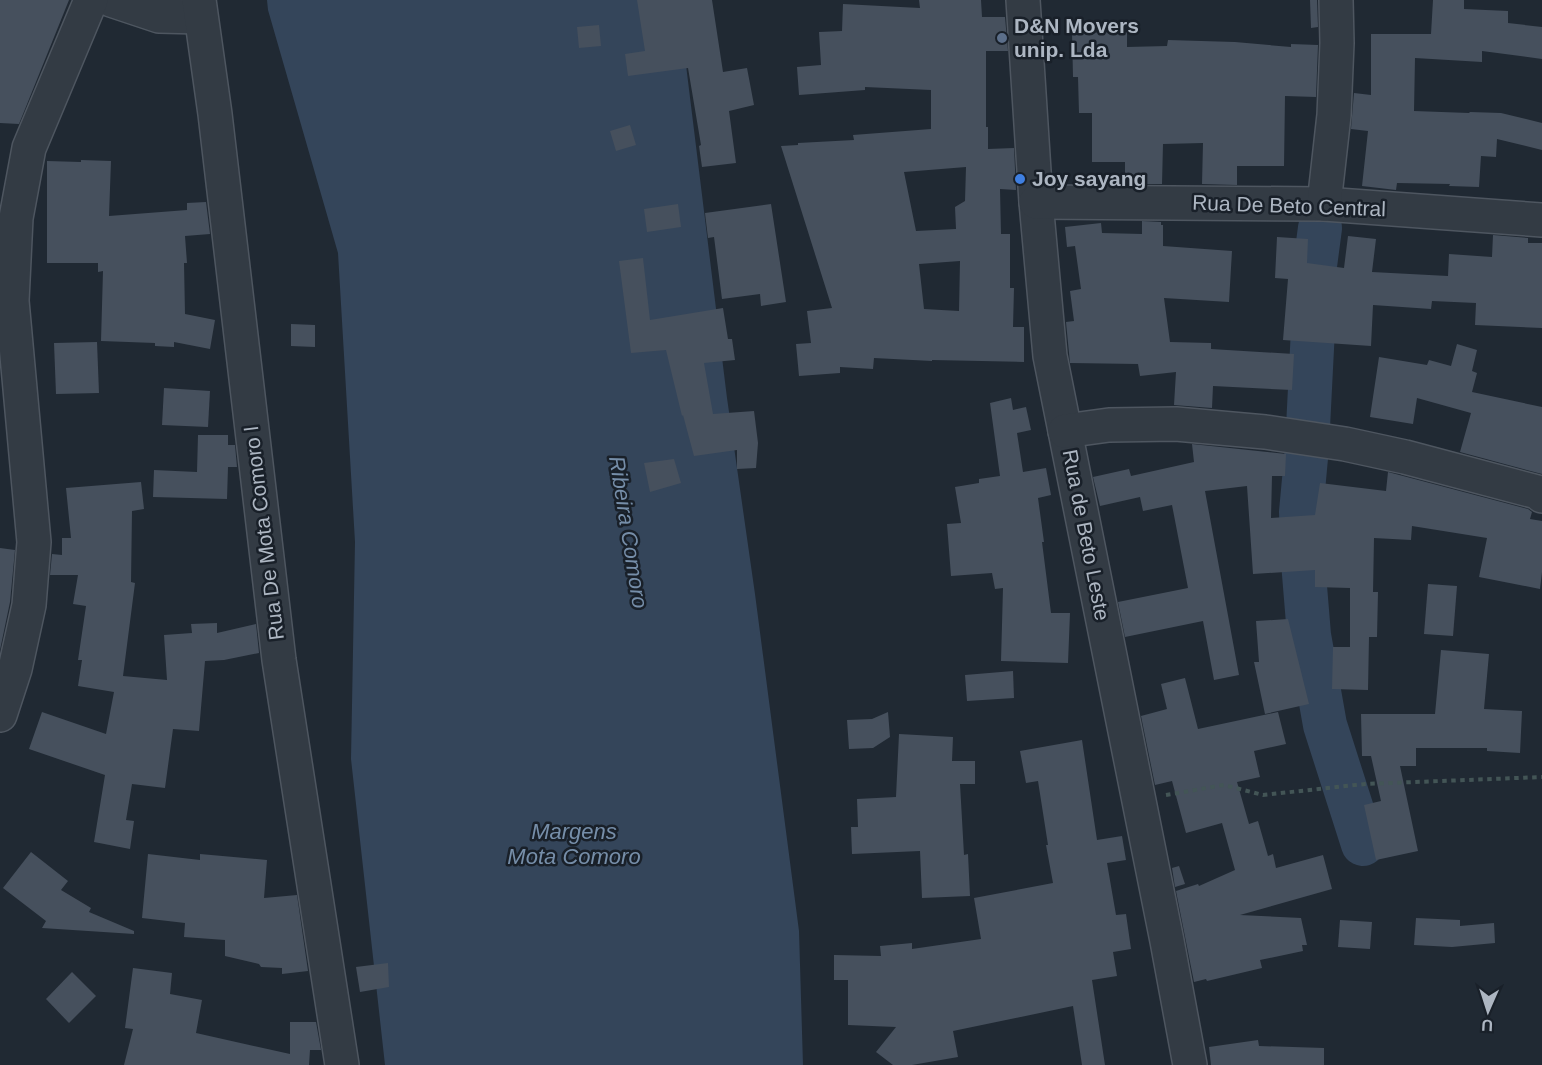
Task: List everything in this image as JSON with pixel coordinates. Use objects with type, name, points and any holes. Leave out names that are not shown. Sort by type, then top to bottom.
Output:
[{"type":"street","points":[[0,715],[15,669],[29,605],[34,542],[12,300],[16,218],[29,148],[91,0]]},
{"type":"street","points":[[111,0],[159,16],[199,8]]},
{"type":"street","name":"Rua de Beto Leste","points":[[1023,0],[1036,202],[1050,356],[1165,929],[1190,1065]]},
{"type":"street","points":[[1324,204],[1334,115],[1336,0]]},
{"type":"street","name":"Rua De Mota Comoro I","points":[[199,8],[216,126],[279,660],[342,1065]]},
{"type":"street","name":"Rua De Beto Central","points":[[1036,202],[1324,204],[1542,220]]},
{"type":"street","points":[[1065,431],[1109,425],[1176,424],[1265,432],[1345,444],[1405,457],[1537,492],[1542,496]]},
{"type":"path","points":[[1159,797],[1224,785],[1263,795],[1365,784],[1542,777]]},
{"type":"water","name":"Margens Mota Comoro","points":[[267,0],[678,0],[727,398],[799,931],[803,1065],[385,1065],[351,759],[355,542],[338,253]]},
{"type":"building","points":[[0,0],[69,0],[19,124],[0,123]]},
{"type":"building","points":[[637,0],[712,0],[723,72],[747,68],[754,105],[729,111],[736,163],[702,167],[699,146],[701,145],[688,68],[628,76],[625,54],[645,51]]},
{"type":"building","points":[[919,0],[981,0],[982,17],[1005,17],[1008,51],[986,51],[986,127],[988,127],[988,149],[1014,148],[1016,190],[1000,189],[1001,234],[1010,234],[1010,288],[1014,288],[1013,327],[1024,327],[1024,362],[874,358],[873,369],[840,367],[840,373],[799,376],[796,344],[811,343],[807,311],[832,308],[781,146],[854,140],[853,135],[931,129],[931,90],[865,87],[865,90],[799,95],[797,67],[821,65],[819,32],[842,31],[843,4],[920,8]],"holes":[[[966,167],[965,201],[955,207],[956,229],[916,231],[904,172]],[[960,261],[959,311],[924,309],[919,264]]]},
{"type":"building","points":[[1310,0],[1317,0],[1318,27],[1311,28]]},
{"type":"building","points":[[1433,0],[1464,0],[1464,9],[1508,11],[1508,23],[1542,27],[1542,59],[1482,51],[1482,62],[1415,58],[1414,111],[1501,113],[1542,123],[1542,150],[1497,139],[1496,157],[1481,156],[1479,187],[1397,183],[1396,190],[1362,186],[1368,131],[1351,129],[1354,93],[1371,95],[1371,34],[1431,34]]},
{"type":"building","points":[[599,25],[601,46],[579,48],[577,27]]},
{"type":"building","points":[[1127,32],[1127,47],[1167,46],[1168,40],[1235,42],[1291,47],[1291,44],[1318,45],[1316,97],[1285,96],[1284,166],[1237,166],[1237,185],[1202,184],[1203,143],[1163,144],[1162,184],[1125,184],[1125,162],[1092,162],[1092,113],[1079,113],[1078,77],[1073,77],[1072,33]]},
{"type":"building","points":[[630,125],[636,145],[616,151],[610,131]]},
{"type":"building","points":[[81,160],[111,161],[109,216],[187,210],[187,203],[206,202],[210,234],[185,236],[187,263],[184,263],[185,314],[215,320],[210,349],[174,342],[174,347],[155,346],[155,343],[101,341],[103,271],[98,272],[98,263],[47,263],[47,161],[81,162]]},
{"type":"building","points":[[678,204],[681,227],[647,232],[644,209]]},
{"type":"building","points":[[771,204],[786,302],[761,306],[760,294],[722,299],[714,237],[708,238],[705,213]]},
{"type":"building","points":[[1142,221],[1161,222],[1163,246],[1232,251],[1229,302],[1164,298],[1170,342],[1211,343],[1211,349],[1294,354],[1292,390],[1213,386],[1212,408],[1174,405],[1176,372],[1140,376],[1138,364],[1070,363],[1066,322],[1074,321],[1070,291],[1081,289],[1075,246],[1067,247],[1065,227],[1101,223],[1102,233],[1142,234]]},
{"type":"building","points":[[1493,235],[1528,238],[1528,243],[1542,243],[1542,328],[1475,325],[1476,303],[1432,301],[1431,309],[1373,305],[1371,346],[1283,340],[1288,279],[1275,278],[1277,237],[1308,239],[1307,263],[1344,268],[1348,236],[1376,239],[1372,272],[1448,276],[1449,254],[1492,257]]},
{"type":"building","points":[[643,258],[650,320],[723,308],[728,339],[732,339],[735,360],[704,363],[713,414],[754,411],[758,443],[756,468],[737,469],[737,450],[694,456],[666,350],[631,353],[619,261]]},
{"type":"building","points":[[291,324],[315,325],[315,347],[291,346]]},
{"type":"building","points":[[97,342],[99,393],[56,394],[54,343]]},
{"type":"building","points":[[1457,344],[1477,350],[1472,371],[1477,373],[1472,392],[1542,407],[1542,474],[1460,452],[1471,413],[1417,398],[1413,424],[1370,417],[1379,357],[1427,365],[1429,360],[1451,366]]},
{"type":"building","points":[[164,388],[210,391],[208,427],[162,425]]},
{"type":"building","points":[[1011,398],[1013,410],[1026,407],[1031,430],[1017,433],[1023,472],[1046,468],[1051,495],[1038,498],[1044,542],[1042,542],[1051,613],[1070,613],[1068,663],[1001,661],[1003,588],[995,589],[992,573],[951,576],[947,524],[961,523],[955,487],[979,483],[979,479],[1000,476],[990,403]]},
{"type":"building","points":[[198,435],[228,435],[228,445],[235,445],[237,467],[228,467],[227,499],[153,497],[154,470],[197,472]]},
{"type":"building","points":[[1192,444],[1286,454],[1285,476],[1272,476],[1271,518],[1315,515],[1320,483],[1386,491],[1388,472],[1528,509],[1532,512],[1530,519],[1542,521],[1540,589],[1479,577],[1487,538],[1412,526],[1411,540],[1374,538],[1373,592],[1378,592],[1377,637],[1369,637],[1368,690],[1332,689],[1333,647],[1350,647],[1350,588],[1315,587],[1315,570],[1253,574],[1247,486],[1205,491],[1239,675],[1214,680],[1203,621],[1125,637],[1118,602],[1188,588],[1172,505],[1143,511],[1140,497],[1100,506],[1093,477],[1129,469],[1131,476],[1194,462]]},
{"type":"building","points":[[674,459],[681,483],[650,492],[644,463]]},
{"type":"building","points":[[141,482],[144,509],[132,511],[131,582],[135,583],[123,676],[167,680],[164,635],[192,633],[191,624],[217,623],[217,633],[256,624],[259,653],[205,661],[199,731],[173,729],[165,788],[132,784],[126,820],[134,821],[130,849],[94,842],[105,775],[29,749],[42,712],[106,734],[114,692],[78,686],[82,660],[78,660],[86,606],[73,604],[78,575],[50,575],[52,554],[62,555],[62,538],[71,538],[66,488]]},
{"type":"building","points":[[0,548],[15,550],[10,602],[0,650]]},
{"type":"building","points":[[1428,584],[1457,586],[1453,636],[1424,634]]},
{"type":"building","points":[[1288,619],[1309,704],[1265,714],[1254,662],[1259,662],[1256,621]]},
{"type":"building","points":[[1441,650],[1489,654],[1484,709],[1522,711],[1520,753],[1487,751],[1487,748],[1416,748],[1416,766],[1400,766],[1418,851],[1376,860],[1364,805],[1381,801],[1371,756],[1362,756],[1361,714],[1435,714]]},
{"type":"building","points":[[1013,671],[1014,698],[967,701],[965,675]]},
{"type":"building","points":[[1185,678],[1198,729],[1278,712],[1286,744],[1254,751],[1260,777],[1237,782],[1249,824],[1258,821],[1268,856],[1273,854],[1276,868],[1323,855],[1332,889],[1240,915],[1301,918],[1307,945],[1302,945],[1303,951],[1260,960],[1262,968],[1194,982],[1176,891],[1198,884],[1199,886],[1235,870],[1222,823],[1186,833],[1172,781],[1155,785],[1141,716],[1167,709],[1161,684]]},
{"type":"building","points":[[888,712],[890,737],[873,748],[849,749],[847,720],[872,719]]},
{"type":"building","points":[[899,734],[953,737],[952,761],[975,761],[975,784],[960,784],[964,855],[968,854],[970,896],[922,898],[920,851],[852,854],[851,827],[858,827],[857,799],[896,797]]},
{"type":"building","points":[[1082,740],[1097,840],[1122,836],[1126,860],[1107,863],[1116,915],[1126,914],[1131,949],[1113,952],[1117,976],[1092,980],[1105,1065],[1082,1065],[1073,1006],[953,1031],[958,1057],[912,1065],[893,1065],[876,1052],[896,1027],[848,1025],[848,980],[834,980],[834,955],[881,956],[880,946],[912,943],[912,949],[981,939],[974,898],[1053,883],[1038,781],[1026,783],[1020,751]]},
{"type":"building","points":[[31,852],[68,881],[61,890],[91,908],[89,912],[134,931],[134,934],[42,928],[46,921],[3,888]]},
{"type":"building","points":[[148,854],[200,860],[200,854],[267,860],[264,898],[297,895],[308,971],[282,974],[282,968],[261,967],[259,964],[225,956],[225,940],[184,937],[185,923],[142,918]]},
{"type":"building","points":[[1179,866],[1185,884],[1175,887],[1172,868]]},
{"type":"building","points":[[1416,918],[1460,920],[1460,926],[1494,923],[1495,943],[1452,947],[1414,945]]},
{"type":"building","points":[[1340,920],[1372,922],[1370,949],[1338,947]]},
{"type":"building","points":[[388,963],[389,987],[360,992],[356,967]]},
{"type":"building","points":[[133,968],[172,973],[170,994],[202,1000],[196,1033],[290,1054],[290,1022],[316,1022],[321,1050],[310,1050],[309,1065],[124,1065],[133,1029],[125,1028]]},
{"type":"building","points":[[72,972],[96,996],[69,1023],[46,999]]},
{"type":"building","points":[[1258,1040],[1259,1046],[1324,1048],[1324,1065],[1211,1065],[1209,1047]]},
{"type":"waterway","points":[[1320,228],[1313,281],[1307,447],[1301,512],[1303,562],[1309,635],[1325,725],[1363,844]]},
{"type":"place","name":"D&N Movers unip. Lda","points":[[1002,38]]},
{"type":"place","name":"Joy sayang","points":[[1020,179]]},
{"type":"water label","name":"Ribeira Comoro","points":[[629,532]]}]
